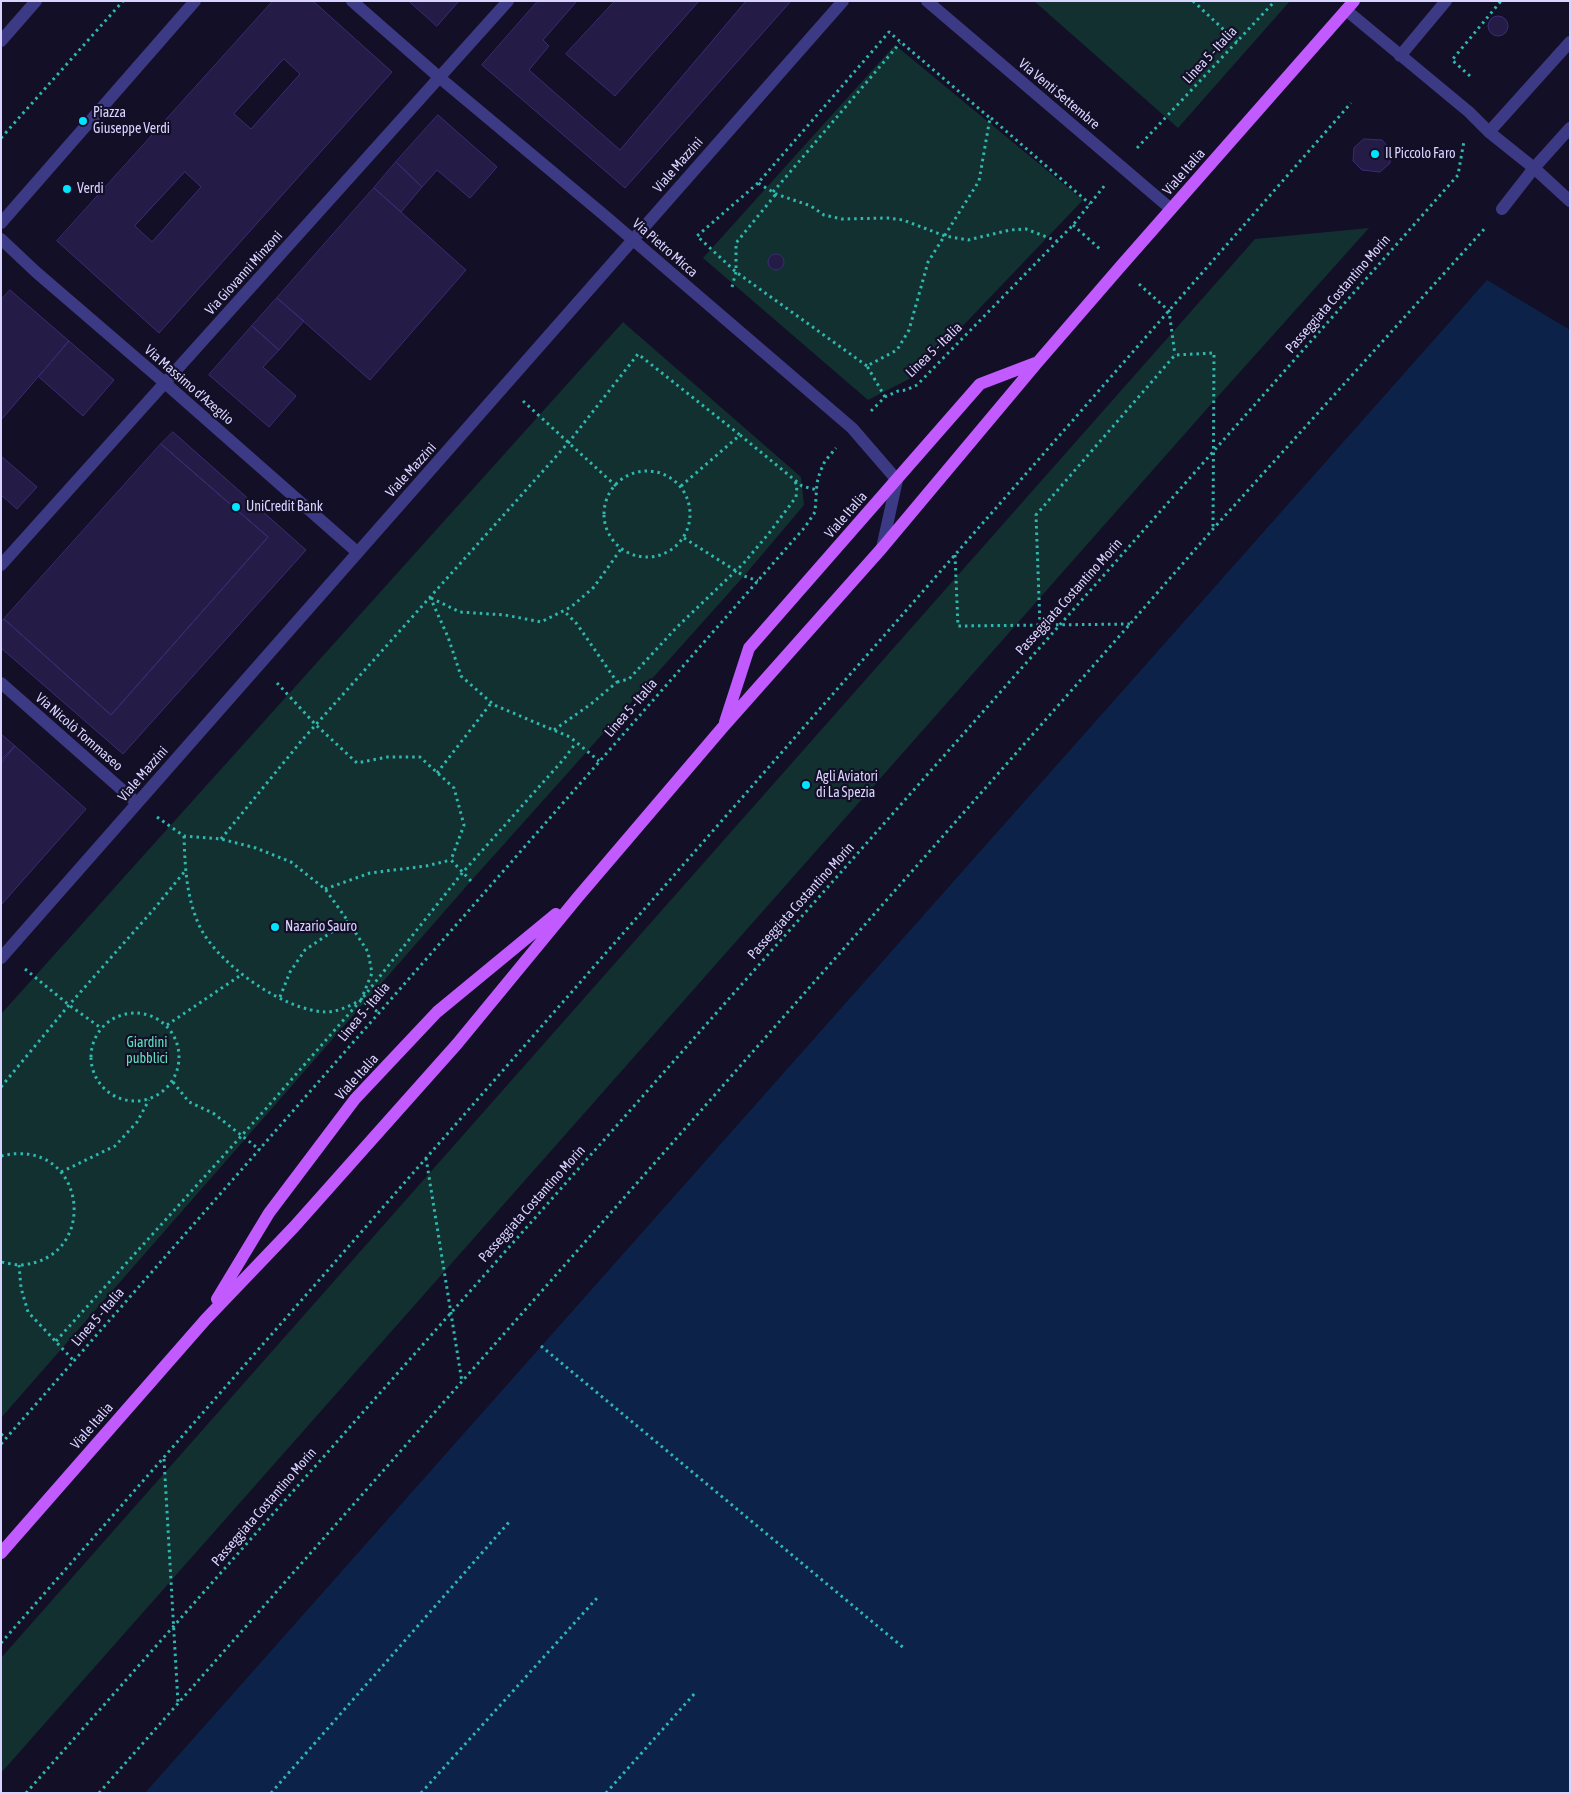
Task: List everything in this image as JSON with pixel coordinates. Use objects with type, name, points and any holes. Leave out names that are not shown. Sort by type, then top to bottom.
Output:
[{"type":"main road","name":"Viale Italia","points":[[1,1553],[206,1319],[294,1227],[457,1044],[578,896],[882,548],[1037,362],[1350,6]]},
{"type":"main road","name":"Viale Italia","points":[[723,728],[749,648],[980,384],[1037,362]]},
{"type":"main road","name":"Viale Italia","points":[[206,1319],[269,1213],[355,1099],[436,1012],[578,896]]},
{"type":"street","points":[[1,41],[36,1]]},
{"type":"street","points":[[1,223],[195,1]]},
{"type":"street","name":"Via Pietro Micca","points":[[352,1],[852,428],[897,480]]},
{"type":"street","name":"Via Giovanni Minzoni","points":[[1,566],[508,1]]},
{"type":"street","name":"Viale Mazzini","points":[[3,956],[843,1]]},
{"type":"street","name":"Via Venti Settembre","points":[[927,1],[1171,209]]},
{"type":"street","points":[[1400,56],[1446,1]]},
{"type":"street","points":[[1350,6],[1400,56],[1469,112],[1489,132],[1534,168],[1570,201]]},
{"type":"street","points":[[1489,132],[1570,42]]},
{"type":"street","points":[[1502,209],[1534,168],[1570,128]]},
{"type":"street","name":"Via Massimo d'Azeglio","points":[[1,239],[36,272],[357,552]]},
{"type":"street","points":[[882,548],[897,480]]},
{"type":"street","name":"Via Nicolò Tommaseo","points":[[1,683],[137,803]]},
{"type":"path","points":[[1,138],[123,1]]},
{"type":"path","points":[[1193,1],[1237,42]]},
{"type":"path","name":"Linea 5 - Italia","points":[[1,1444],[805,527],[815,512],[817,483],[825,461],[852,428],[885,397],[917,384],[1057,241],[1120,166],[1275,1]]},
{"type":"path","name":"Passeggiata Costantino Morin","points":[[26,1793],[1458,175],[1476,82],[1452,60],[1501,1]]},
{"type":"path","points":[[885,397],[867,366],[736,272],[697,236],[758,182],[889,32],[1090,204]]},
{"type":"path","points":[[732,287],[736,272],[736,243],[774,193],[900,43]]},
{"type":"path","points":[[1,1643],[1351,103]]},
{"type":"path","points":[[867,366],[896,350],[909,330],[928,262],[979,181],[990,118]]},
{"type":"path","points":[[758,182],[774,193],[811,206],[824,215],[842,219],[888,218],[903,220],[945,236],[968,240],[1010,230],[1026,229],[1057,241]]},
{"type":"path","points":[[99,1793],[1213,528],[1502,209]]},
{"type":"path","points":[[1169,311],[1175,355]]},
{"type":"path","points":[[1040,626],[1036,514],[1175,355],[1214,353],[1213,528]]},
{"type":"path","points":[[221,838],[316,725],[569,442],[638,354],[740,434],[802,486],[817,490]]},
{"type":"path","points":[[506,385],[616,486]]},
{"type":"path","points":[[681,486],[740,434]]},
{"type":"path","points":[[642,471],[656,472],[670,477],[681,486],[688,498],[691,512],[689,526],[684,538],[674,549],[662,555],[648,558],[634,555],[621,549],[611,538],[605,524],[604,509],[608,495],[629,476],[642,471]]},
{"type":"path","points":[[554,730],[591,704],[617,682],[629,679],[677,627],[743,564],[796,497],[797,486],[794,479]]},
{"type":"path","points":[[684,538],[735,570],[758,581]]},
{"type":"path","points":[[430,598],[460,612],[505,615],[541,622],[571,607],[594,587],[621,549]]},
{"type":"path","points":[[955,555],[958,626],[1130,624]]},
{"type":"path","points":[[430,598],[448,637],[461,676],[494,705],[570,737],[599,761]]},
{"type":"path","points":[[564,611],[577,624],[617,682]]},
{"type":"path","points":[[259,664],[316,725],[357,763],[387,757],[420,757],[454,788],[464,825],[451,860]]},
{"type":"path","points":[[437,773],[492,702]]},
{"type":"path","points":[[56,1341],[240,1135],[263,1112],[361,1000],[463,872],[576,743]]},
{"type":"path","points":[[137,803],[184,836],[221,838],[256,848],[291,862],[325,889],[368,952],[372,973],[361,1000],[343,1009],[327,1012],[299,1006],[258,986],[241,975],[213,948],[200,927],[190,904],[184,836]]},
{"type":"path","points":[[451,860],[471,881]]},
{"type":"path","points":[[325,889],[370,873],[426,866],[451,860]]},
{"type":"path","points":[[1,1087],[186,870]]},
{"type":"path","points":[[280,997],[290,972],[305,950],[348,921]]},
{"type":"path","points":[[3,956],[102,1028]]},
{"type":"path","points":[[167,1025],[241,975]]},
{"type":"path","points":[[361,1000],[378,1012]]},
{"type":"path","points":[[132,1013],[154,1017],[167,1025],[176,1038],[180,1053],[179,1068],[173,1082],[162,1094],[148,1100],[133,1102],[118,1098],[106,1091],[97,1081],[92,1068],[91,1054],[94,1040],[102,1028],[112,1019],[132,1013]]},
{"type":"path","points":[[173,1082],[189,1102],[213,1113],[260,1150]]},
{"type":"path","points":[[62,1172],[115,1146],[137,1122],[148,1100]]},
{"type":"path","points":[[1,1156],[14,1153],[32,1154],[48,1161],[62,1172],[71,1187],[75,1204],[74,1221],[68,1238],[55,1252],[38,1262],[19,1265],[1,1262]]},
{"type":"path","points":[[426,1158],[462,1383]]},
{"type":"path","points":[[19,1265],[21,1288],[28,1312],[74,1361]]},
{"type":"path","points":[[541,1346],[905,1649]]},
{"type":"path","points":[[1,1434],[6,1438]]},
{"type":"path","points":[[164,1458],[178,1703]]},
{"type":"path","points":[[271,1793],[510,1521]]},
{"type":"path","points":[[421,1793],[597,1598]]},
{"type":"path","points":[[606,1793],[695,1693]]},
{"type":"green space","points":[[1034,1],[1290,1],[1178,128]]},
{"type":"green space","points":[[895,45],[1083,200],[915,376],[868,400],[703,258]]},
{"type":"green space","points":[[1369,228],[1,1773],[1,1658],[1255,239]]},
{"type":"green space","name":"Giardini pubblici","points":[[623,322],[801,477],[804,505],[744,576],[471,881],[1,1418],[1,1014]]},
{"type":"water","points":[[1487,280],[1570,330],[1570,1793],[145,1793]]},
{"type":"building","points":[[273,1],[313,1],[392,72],[159,333],[57,241]]},
{"type":"building","points":[[409,1],[459,1],[437,26]]},
{"type":"building","points":[[538,1],[577,1],[543,40],[549,46],[529,70],[620,150],[746,1],[791,1],[625,188],[482,65]]},
{"type":"building","points":[[615,1],[699,1],[615,96],[566,54]]},
{"type":"building","points":[[1498,16],[1505,19],[1508,26],[1505,33],[1498,36],[1491,33],[1488,26],[1491,19]]},
{"type":"building","points":[[284,59],[300,74],[251,129],[234,114]]},
{"type":"building","points":[[438,115],[497,167],[470,198],[437,170],[422,187],[396,162]]},
{"type":"building","points":[[1364,139],[1382,140],[1391,150],[1390,163],[1380,172],[1362,170],[1353,161],[1354,148]]},
{"type":"building","points":[[396,162],[422,187],[401,212],[374,188]]},
{"type":"building","points":[[185,172],[201,187],[152,242],[135,226]]},
{"type":"building","points":[[374,188],[466,270],[370,380],[277,298]]},
{"type":"building","points":[[773,254],[779,254],[784,259],[782,268],[773,270],[768,265],[768,259]]},
{"type":"building","points":[[10,290],[69,341],[1,420],[1,300]]},
{"type":"building","points":[[277,298],[304,321],[279,350],[252,326]]},
{"type":"building","points":[[252,326],[279,350],[263,367],[296,396],[269,427],[209,375]]},
{"type":"building","points":[[69,341],[114,380],[83,416],[39,377]]},
{"type":"building","points":[[173,432],[306,550],[123,754],[1,648],[1,622],[4,619],[111,715],[268,537],[161,444]]},
{"type":"building","points":[[161,444],[268,537],[111,715],[4,619]]},
{"type":"building","points":[[1,456],[37,487],[17,509],[1,495]]},
{"type":"building","points":[[1,734],[15,746],[2,762],[1,761]]},
{"type":"building","points":[[15,746],[86,809],[1,905],[1,761]]},
{"type":"place","name":"Piazza Giuseppe Verdi","points":[[83,121]]},
{"type":"place","name":"Il Piccolo Faro","points":[[1375,154]]},
{"type":"place","name":"Verdi","points":[[67,189]]},
{"type":"place","name":"UniCredit Bank","points":[[236,507]]},
{"type":"place","name":"Agli Aviatori di La Spezia","points":[[806,785]]},
{"type":"place","name":"Nazario Sauro","points":[[275,927]]}]
